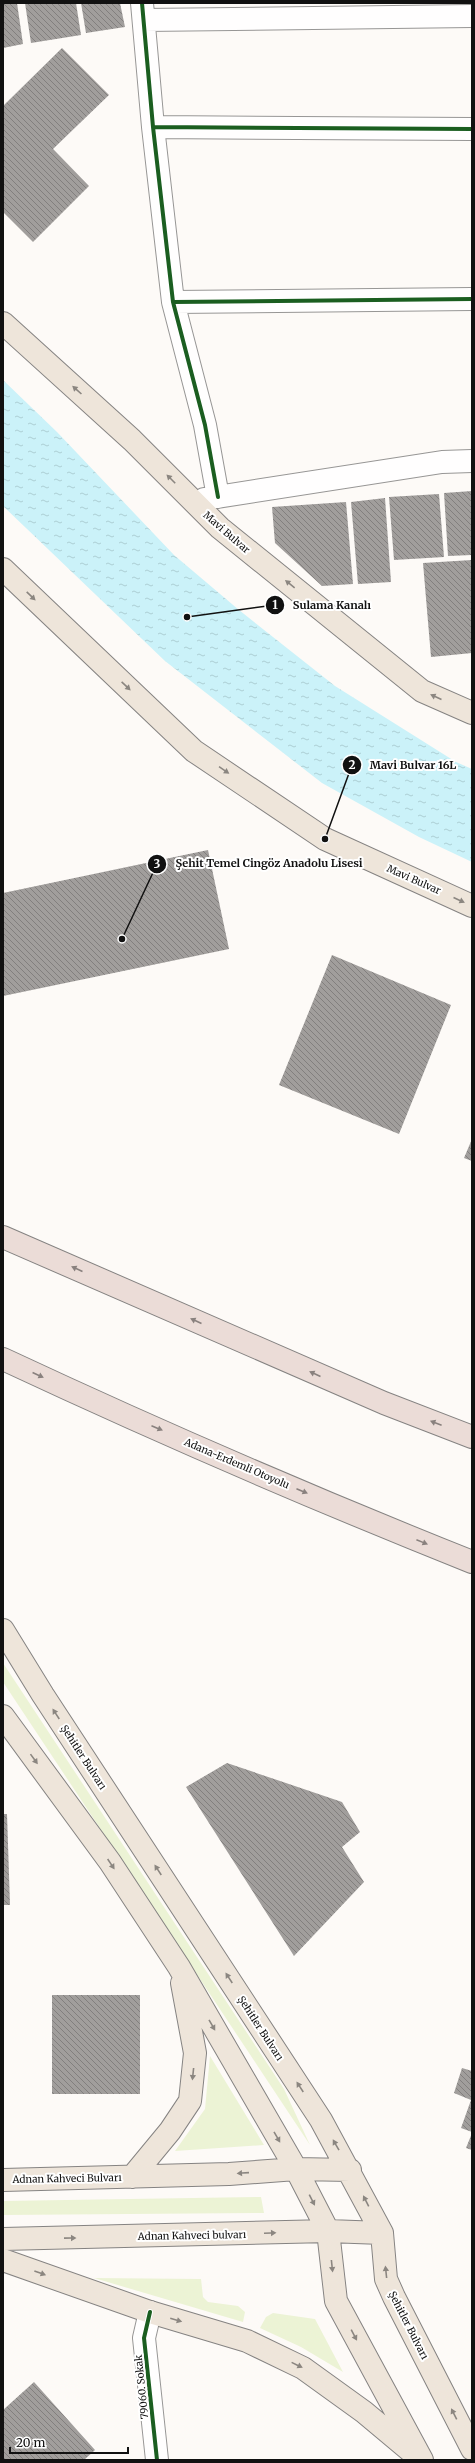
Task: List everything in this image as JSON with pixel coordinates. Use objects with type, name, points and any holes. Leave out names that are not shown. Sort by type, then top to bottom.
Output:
[{"type":"highway","points":[[3,1237],[384,1403],[472,1437]]},
{"type":"highway","name":"Adana-Erdemli Otoyolu","points":[[3,1359],[66,1388],[386,1527],[472,1562]]},
{"type":"main road","name":"Mavi Bulvar","points":[[3,324],[132,440],[220,528],[422,691],[472,713]]},
{"type":"main road","name":"Mavi Bulvar","points":[[3,569],[194,751],[325,839],[472,906]]},
{"type":"main road","name":"Şehitler Bulvarı","points":[[3,1630],[321,2120],[350,2170],[382,2233],[386,2279],[472,2449]]},
{"type":"main road","points":[[3,1716],[110,1862],[179,1967],[296,2169],[328,2231],[336,2301],[421,2460]]},
{"type":"main road","points":[[132,2177],[170,2131],[190,2101],[195,2053],[179,1967]]},
{"type":"main road","name":"Adnan Kahveci bulvarı","points":[[132,2177],[296,2169],[350,2170]]},
{"type":"main road","name":"Adnan Kahveci Bulvarı","points":[[3,2180],[132,2177]]},
{"type":"main road","name":"Adnan Kahveci bulvarı","points":[[3,2239],[328,2231],[382,2233]]},
{"type":"main road","points":[[3,2260],[150,2312],[247,2341],[303,2368],[364,2412],[421,2460]]},
{"type":"street","points":[[218,497],[205,425],[173,302],[143,11],[472,16]]},
{"type":"street","points":[[154,127],[472,130]]},
{"type":"street","points":[[173,302],[472,299]]},
{"type":"street","points":[[193,501],[442,462],[472,461]]},
{"type":"street","name":"79060. Sokak","points":[[150,2312],[144,2338],[157,2460]]},
{"type":"green space","points":[[3,1663],[284,2089],[310,2145],[3,1682]]},
{"type":"green space","points":[[210,2056],[264,2145],[175,2151],[205,2109]]},
{"type":"green space","points":[[261,2197],[264,2213],[3,2215],[3,2201]]},
{"type":"green space","points":[[94,2278],[201,2279],[203,2297],[208,2302],[238,2306],[245,2312],[243,2322]]},
{"type":"green space","points":[[273,2313],[315,2319],[343,2372],[301,2347],[260,2328],[266,2317]]},
{"type":"water","points":[[3,380],[57,432],[174,555],[239,610],[335,686],[456,762],[472,769],[472,862],[419,837],[322,783],[165,661],[3,506]]},
{"type":"building","points":[[3,3],[17,3],[23,44],[3,48]]},
{"type":"building","points":[[25,3],[76,3],[81,35],[31,43]]},
{"type":"building","points":[[81,3],[120,3],[125,27],[86,33]]},
{"type":"building","points":[[62,48],[109,95],[53,149],[89,186],[33,242],[3,212],[3,106]]},
{"type":"building","points":[[472,491],[472,555],[448,556],[444,493]]},
{"type":"building","points":[[439,494],[444,557],[394,560],[389,497]]},
{"type":"building","points":[[385,498],[391,582],[358,584],[351,502]]},
{"type":"building","points":[[346,502],[353,584],[322,586],[275,543],[272,507]]},
{"type":"building","points":[[472,560],[472,653],[431,657],[423,563]]},
{"type":"building","points":[[208,850],[229,949],[3,996],[3,893]]},
{"type":"building","points":[[332,955],[451,1005],[399,1134],[279,1085]]},
{"type":"building","points":[[472,1139],[472,1161],[464,1158]]},
{"type":"building","points":[[227,1763],[342,1802],[360,1832],[342,1847],[364,1882],[294,1956],[186,1787]]},
{"type":"building","points":[[3,1814],[7,1814],[10,1905],[3,1905]]},
{"type":"building","points":[[52,1995],[140,1995],[140,2094],[52,2094]]},
{"type":"building","points":[[462,2068],[472,2071],[472,2132],[461,2128],[471,2100],[454,2093]]},
{"type":"building","points":[[472,2133],[472,2150],[466,2148]]},
{"type":"building","points":[[34,2382],[95,2450],[84,2460],[3,2460],[3,2410]]},
{"type":"cycle path","points":[[142,3],[153,127],[472,129]]},
{"type":"cycle path","points":[[153,127],[173,302],[205,425],[218,497]]},
{"type":"cycle path","points":[[173,302],[472,299]]},
{"type":"cycle path","points":[[150,2312],[144,2338],[157,2460]]},
{"type":"place","name":"Sulama Kanalı","points":[[187,617]]},
{"type":"place","name":"Mavi Bulvar 16L","points":[[325,839]]},
{"type":"place","name":"Şehit Temel Cingöz Anadolu Lisesi","points":[[122,939]]}]
